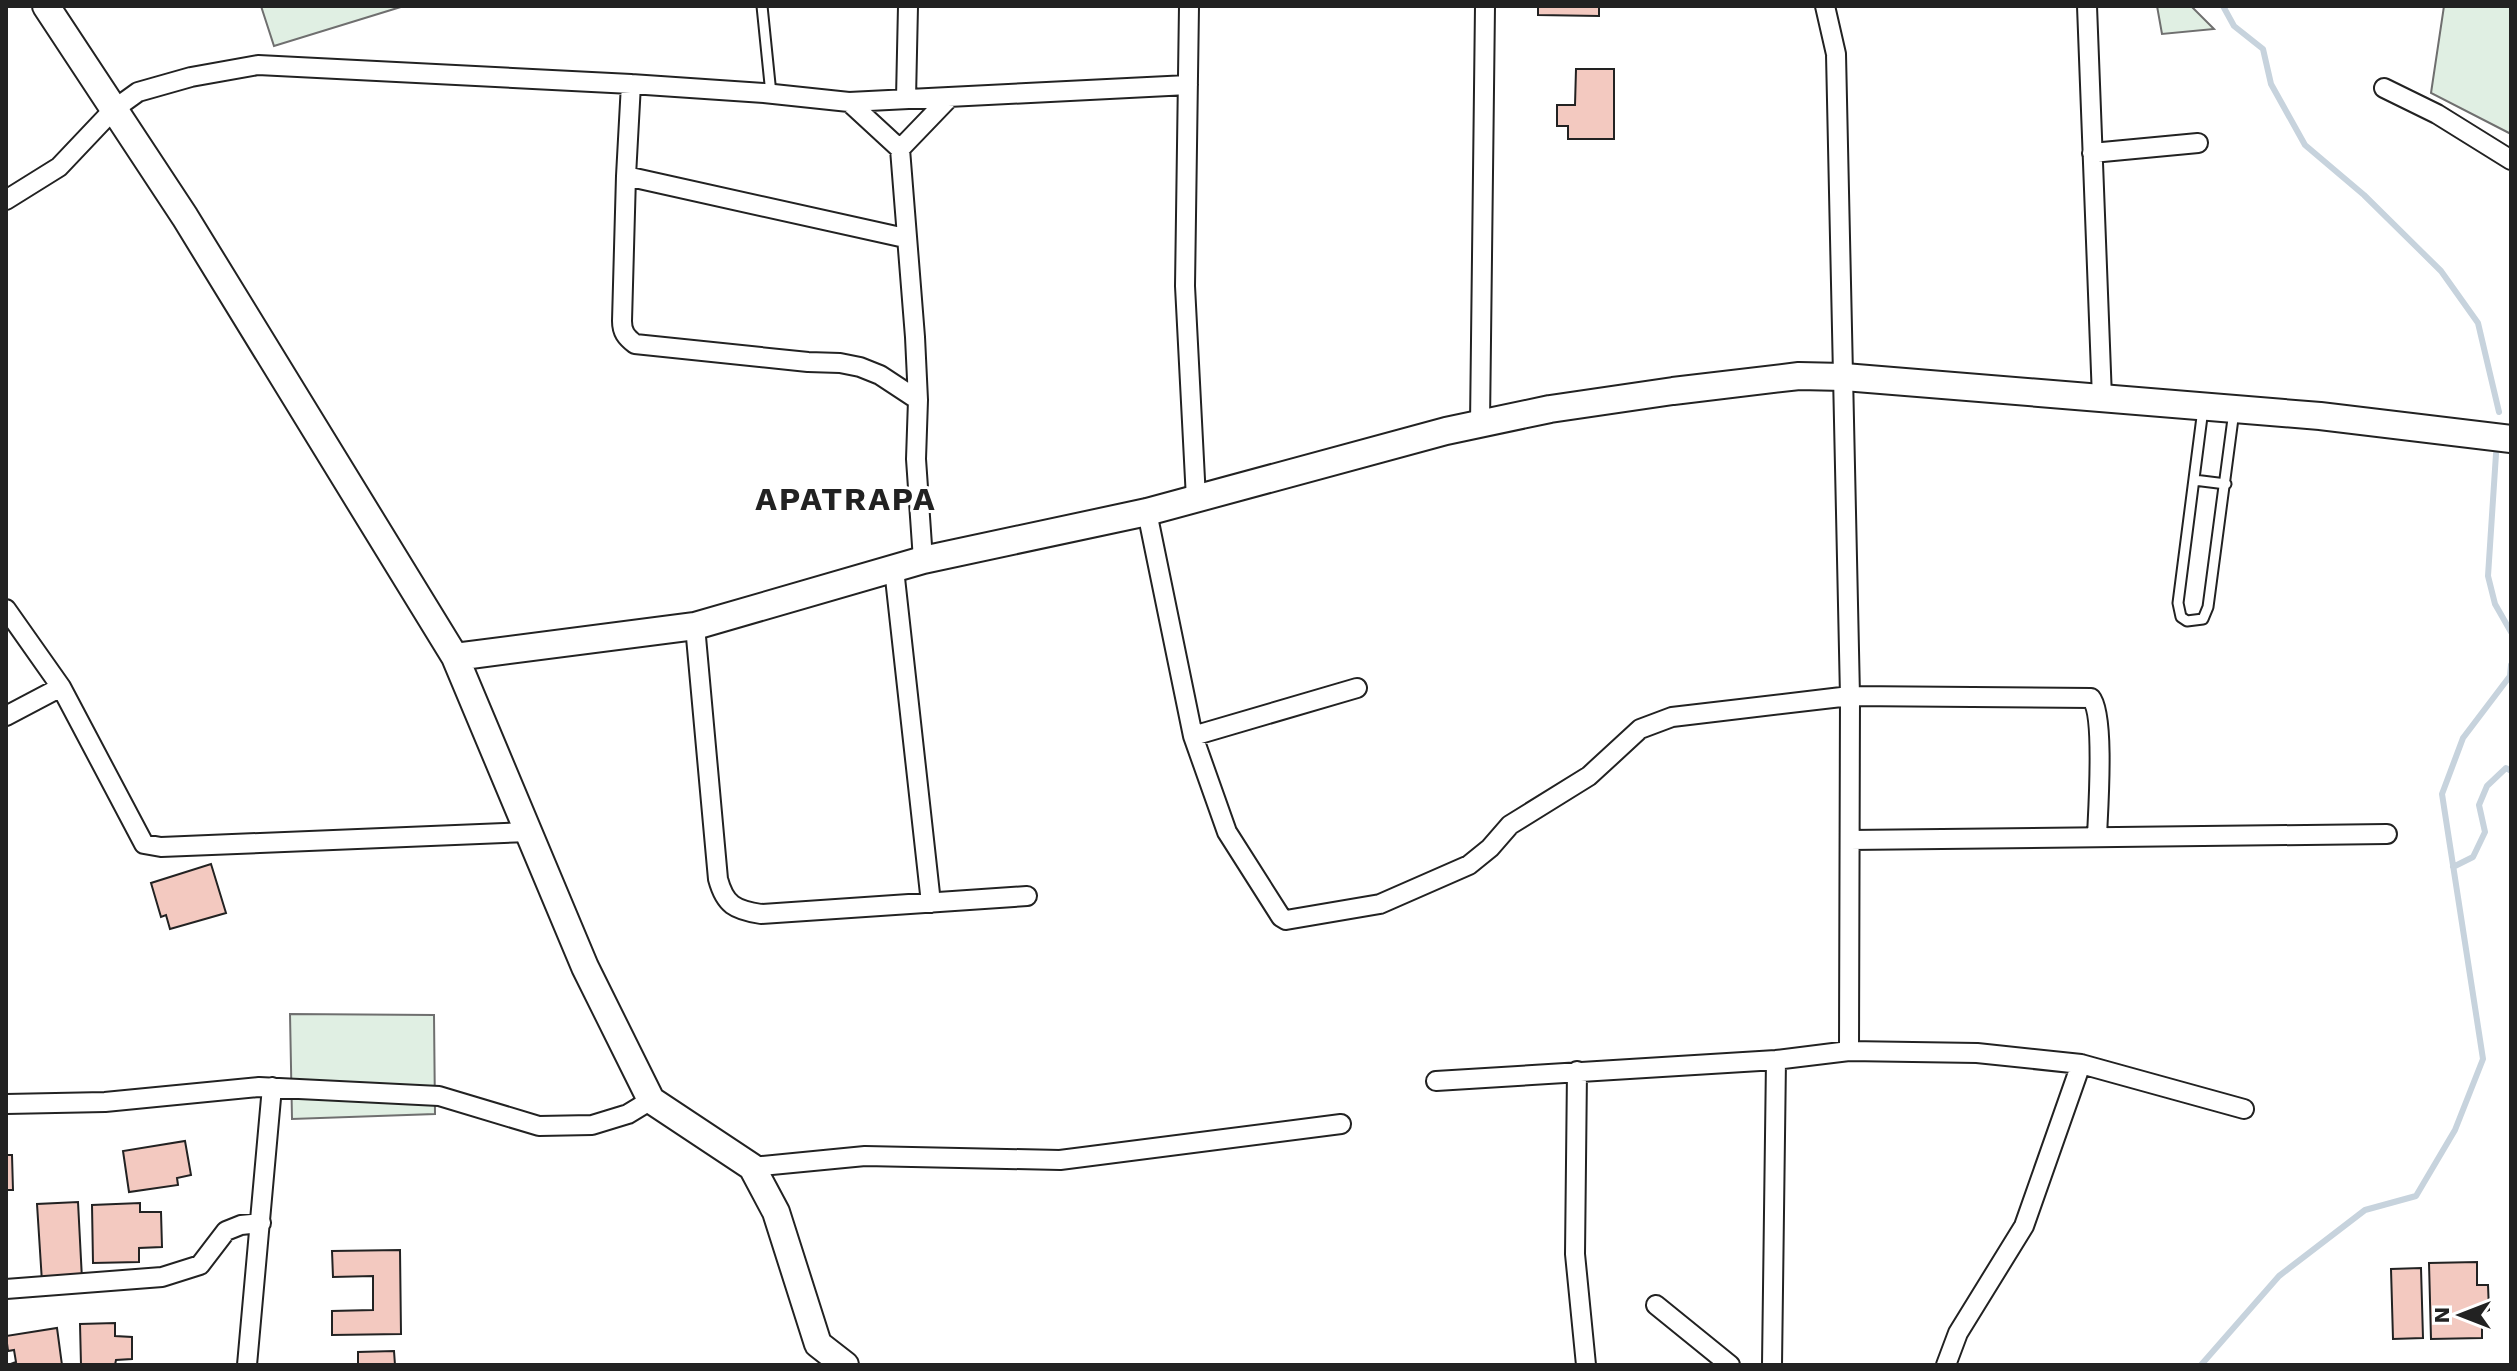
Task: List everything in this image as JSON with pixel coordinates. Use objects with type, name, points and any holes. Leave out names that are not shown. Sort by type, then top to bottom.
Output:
[{"type":"street","points":[[46,6],[185,217],[455,657],[585,967],[651,1100],[752,1167],[776,1212],[816,1354],[845,1365]]},
{"type":"street","points":[[906,98],[908,6]]},
{"type":"street","points":[[1189,6],[1185,286],[1196,499]]},
{"type":"street","points":[[1480,424],[1485,6]]},
{"type":"street","points":[[1825,6],[1836,54],[1844,377],[1850,696],[1849,1051]]},
{"type":"street","points":[[2087,6],[2102,398]]},
{"type":"street","points":[[6,200],[59,167],[113,110],[138,92],[191,77],[258,65],[631,84],[849,102],[1188,85]]},
{"type":"street","points":[[631,84],[622,321],[622,330],[627,338],[635,344],[860,367],[880,375],[918,400]]},
{"type":"street","points":[[2384,88],[2437,114],[2511,160]]},
{"type":"street","points":[[900,149],[950,97]]},
{"type":"street","points":[[849,102],[900,149],[915,337],[918,400],[916,459],[923,560]]},
{"type":"street","points":[[2092,153],[2198,143]]},
{"type":"street","points":[[626,176],[905,238]]},
{"type":"street","points":[[455,657],[695,626],[923,560],[1147,512],[1446,431],[1550,409],[1799,376],[1844,377],[2320,416],[2511,439]]},
{"type":"street","points":[[1147,512],[1193,736],[1227,832],[1281,917],[1286,920],[1380,904],[1469,865],[1490,848],[1510,825],[1589,776],[1640,729],[1672,717],[1850,696],[2091,698],[2096,704],[2099,746],[2097,836]]},
{"type":"street","points":[[894,569],[931,903]]},
{"type":"street","points":[[6,609],[61,687],[144,844],[152,847],[529,832]]},
{"type":"street","points":[[695,626],[718,879],[722,893],[732,905],[761,914],[1027,896]]},
{"type":"street","points":[[6,716],[61,687]]},
{"type":"street","points":[[1193,736],[1357,688]]},
{"type":"street","points":[[1850,840],[2387,834]]},
{"type":"street","points":[[1436,1081],[1776,1060],[1849,1051],[1977,1053],[2081,1064],[2244,1109]]},
{"type":"street","points":[[1772,1365],[1776,1060]]},
{"type":"street","points":[[1946,1365],[1958,1333],[2024,1226],[2081,1064]]},
{"type":"street","points":[[1577,1071],[1575,1254],[1586,1365]]},
{"type":"street","points":[[6,1104],[105,1102],[272,1087],[439,1096],[539,1126],[592,1125],[628,1114],[651,1100]]},
{"type":"street","points":[[247,1365],[272,1087]]},
{"type":"street","points":[[752,1167],[865,1156],[1060,1160],[1341,1124]]},
{"type":"street","points":[[6,1289],[162,1277],[200,1265],[226,1231],[241,1225],[261,1223]]},
{"type":"street","points":[[1656,1305],[1730,1365]]},
{"type":"lane","points":[[762,6],[771,94]]},
{"type":"lane","points":[[2204,406],[2178,603],[2178,612],[2187,621],[2199,621],[2207,613],[2234,409]]},
{"type":"lane","points":[[2194,480],[2226,484]]},
{"type":"green space","points":[[261,6],[404,6],[274,46]]},
{"type":"green space","points":[[2157,6],[2191,6],[2214,29],[2162,34]]},
{"type":"green space","points":[[2444,6],[2511,6],[2511,134],[2431,93]]},
{"type":"green space","points":[[290,1014],[434,1015],[435,1114],[292,1119]]},
{"type":"building","points":[[1538,6],[1599,6],[1599,16],[1538,15]]},
{"type":"building","points":[[1576,69],[1614,69],[1614,139],[1568,139],[1568,126],[1557,126],[1557,105],[1575,105]]},
{"type":"building","points":[[211,864],[226,913],[170,929],[166,915],[161,917],[151,883]]},
{"type":"building","points":[[185,1141],[191,1175],[177,1178],[178,1185],[129,1192],[123,1151]]},
{"type":"building","points":[[6,1155],[12,1155],[13,1190],[6,1190]]},
{"type":"building","points":[[78,1202],[82,1279],[42,1282],[37,1204]]},
{"type":"building","points":[[140,1203],[140,1212],[161,1212],[162,1247],[139,1248],[139,1262],[93,1263],[92,1205]]},
{"type":"building","points":[[400,1250],[401,1334],[332,1335],[332,1311],[373,1310],[373,1276],[333,1277],[332,1251]]},
{"type":"building","points":[[2477,1262],[2477,1285],[2488,1285],[2489,1310],[2482,1313],[2482,1338],[2431,1339],[2429,1263]]},
{"type":"building","points":[[2421,1268],[2423,1338],[2393,1339],[2391,1269]]},
{"type":"building","points":[[115,1323],[115,1336],[132,1337],[132,1359],[116,1360],[115,1365],[81,1365],[80,1324]]},
{"type":"building","points":[[57,1328],[62,1365],[8,1365],[16,1362],[14,1350],[8,1351],[6,1336]]},
{"type":"building","points":[[394,1351],[395,1365],[358,1365],[358,1352]]},
{"type":"waterway","points":[[2223,6],[2234,26],[2263,49],[2271,84],[2305,145],[2364,195],[2441,271],[2478,323],[2499,412]]},
{"type":"waterway","points":[[2496,454],[2488,576],[2495,604],[2511,632]]},
{"type":"waterway","points":[[2201,1365],[2279,1276],[2365,1210],[2416,1196],[2455,1130],[2483,1059],[2442,794],[2463,738],[2510,676],[2511,665]]},
{"type":"waterway","points":[[2453,867],[2473,857],[2485,832],[2479,805],[2487,786],[2506,768],[2511,771]]},
{"type":"district","name":"APATRAPA","points":[[846,499]]}]
